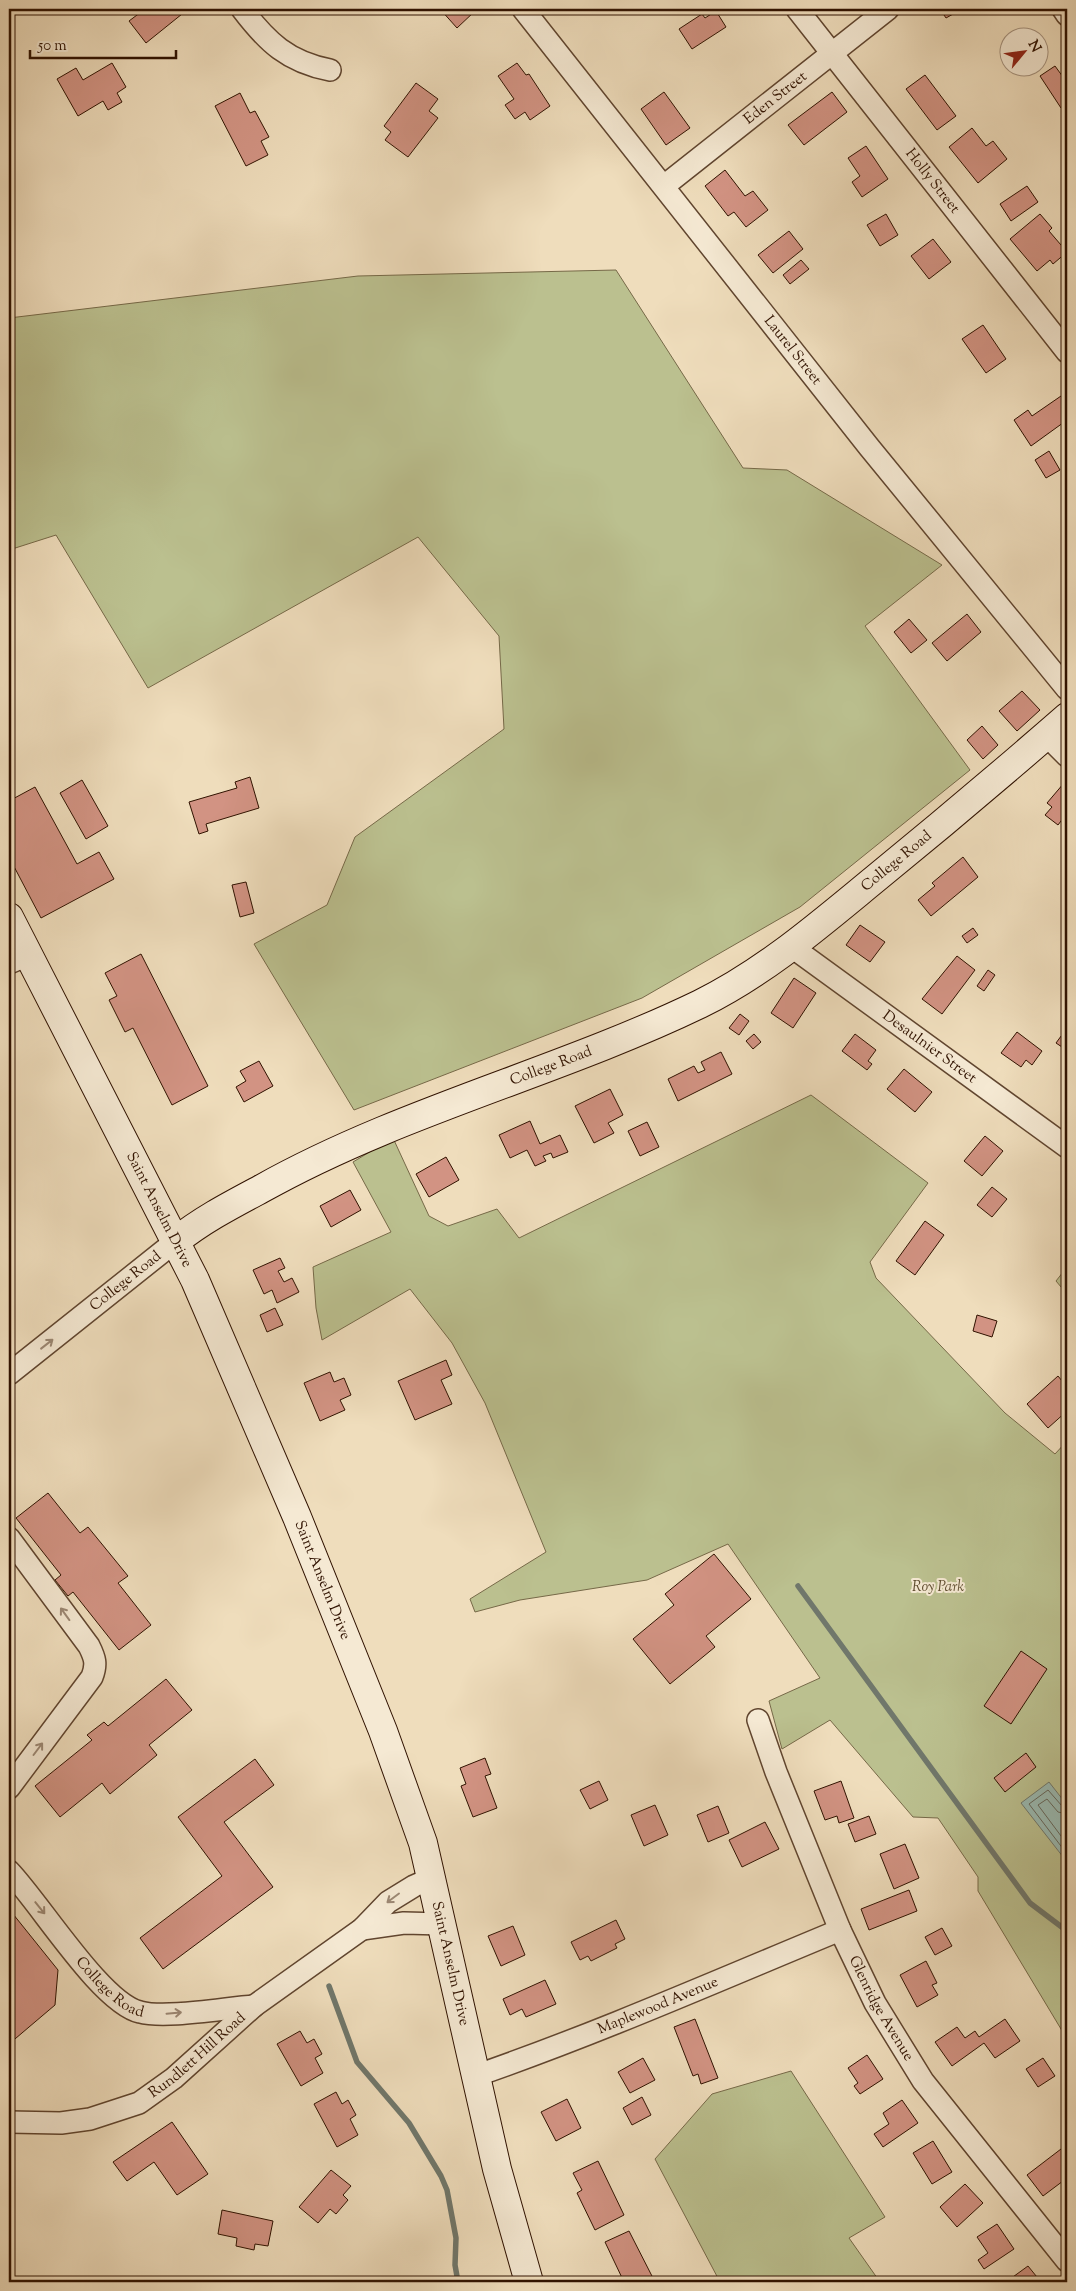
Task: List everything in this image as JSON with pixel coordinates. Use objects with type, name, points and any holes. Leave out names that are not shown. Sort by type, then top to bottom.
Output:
[{"type":"street","points":[[242,9],[259,30],[286,55],[298,62],[330,70]]},
{"type":"street","name":"Laurel Street","points":[[523,9],[863,440],[1067,689]]},
{"type":"street","name":"Holly Street","points":[[797,9],[1067,352]]},
{"type":"street","name":"Eden Street","points":[[664,186],[888,9]]},
{"type":"street","points":[[1062,9],[1067,15]]},
{"type":"street","name":"College Road","points":[[9,1374],[196,1225],[330,1152],[586,1053],[662,1021],[732,987],[792,947],[1067,717]]},
{"type":"street","points":[[1046,735],[1067,756]]},
{"type":"street","name":"Saint Anselm Drive","points":[[9,917],[19,959],[176,1241],[218,1332],[340,1623],[411,1806],[443,1924],[497,2169],[529,2282]]},
{"type":"street","name":"Desaulnier Street","points":[[792,947],[1067,1147]]},
{"type":"street","points":[[9,1538],[89,1646],[95,1658],[96,1666],[92,1677],[9,1788]]},
{"type":"street","name":"Glenridge Avenue","points":[[758,1720],[776,1772],[840,1930],[875,2003],[923,2081],[1067,2261]]},
{"type":"street","name":"College Road","points":[[9,1871],[99,1982],[126,2007],[139,2012],[161,2014],[254,2006]]},
{"type":"street","name":"Rundlett Hill Road","points":[[9,2122],[71,2122],[101,2117],[135,2105],[174,2078],[254,2006],[362,1929],[388,1902],[414,1886],[432,1878]]},
{"type":"street","name":"Rundlett Hill Road","points":[[362,1929],[404,1923],[443,1924]]},
{"type":"street","name":"Maplewood Avenue","points":[[475,2076],[524,2059],[840,1930]]},
{"type":"green space","points":[[616,270],[743,468],[787,470],[942,565],[865,626],[970,770],[800,907],[642,998],[354,1110],[254,944],[327,905],[355,837],[504,729],[499,636],[418,537],[148,688],[56,535],[9,550],[9,318],[358,276]]},
{"type":"green space","name":"Roy Park","points":[[811,1095],[928,1183],[870,1262],[876,1278],[1005,1413],[1055,1454],[1067,1441],[1067,2039],[978,1891],[978,1877],[938,1818],[913,1817],[830,1720],[782,1749],[769,1701],[820,1678],[728,1544],[647,1580],[520,1600],[475,1612],[470,1599],[546,1552],[485,1403],[452,1343],[410,1289],[322,1340],[316,1308],[313,1267],[391,1232],[353,1162],[393,1138],[429,1216],[448,1226],[497,1209],[519,1238]]},
{"type":"green space","points":[[1067,1267],[1067,1294],[1056,1281]]},
{"type":"green space","points":[[791,2071],[885,2217],[849,2238],[880,2282],[720,2282],[655,2159],[712,2094]]},
{"type":"water","points":[[1049,1782],[1067,1805],[1067,1862],[1021,1803]]},
{"type":"building","points":[[145,9],[187,10],[146,43],[129,21]]},
{"type":"building","points":[[440,9],[473,9],[475,11],[457,28]]},
{"type":"building","points":[[940,9],[962,9],[946,18]]},
{"type":"building","points":[[716,11],[726,27],[692,49],[679,29],[702,14],[705,18]]},
{"type":"building","points":[[112,63],[126,87],[117,93],[122,102],[108,110],[103,101],[78,116],[57,79],[76,68],[83,80]]},
{"type":"building","points":[[517,63],[526,75],[529,74],[550,106],[530,120],[525,112],[515,119],[505,105],[514,99],[498,76]]},
{"type":"building","points":[[1055,66],[1063,77],[1067,74],[1067,104],[1061,108],[1041,78],[1048,78],[1048,71]]},
{"type":"building","points":[[925,75],[956,116],[937,130],[906,89]]},
{"type":"building","points":[[416,83],[438,99],[429,111],[438,118],[408,157],[385,140],[391,132],[384,126]]},
{"type":"building","points":[[664,92],[690,128],[666,145],[641,109]]},
{"type":"building","points":[[832,92],[847,112],[804,145],[788,125]]},
{"type":"building","points":[[240,93],[250,113],[255,111],[269,137],[261,141],[268,155],[246,166],[215,106]]},
{"type":"building","points":[[972,128],[986,146],[993,141],[1007,159],[978,183],[949,147]]},
{"type":"building","points":[[866,146],[888,179],[862,197],[852,182],[860,176],[848,158]]},
{"type":"building","points":[[725,170],[745,196],[753,191],[768,210],[746,227],[734,212],[728,216],[705,186]]},
{"type":"building","points":[[1027,186],[1038,202],[1011,221],[1000,204]]},
{"type":"building","points":[[886,214],[898,235],[880,246],[867,225]]},
{"type":"building","points":[[1040,214],[1052,228],[1049,231],[1067,252],[1053,264],[1050,260],[1037,271],[1010,239]]},
{"type":"building","points":[[789,231],[803,249],[773,273],[758,255]]},
{"type":"building","points":[[933,239],[951,262],[929,279],[911,256]]},
{"type":"building","points":[[801,260],[809,269],[790,284],[783,275]]},
{"type":"building","points":[[983,325],[1006,359],[986,373],[962,339]]},
{"type":"building","points":[[1061,396],[1067,404],[1067,420],[1031,446],[1014,420],[1028,410],[1032,416]]},
{"type":"building","points":[[1049,451],[1060,470],[1046,478],[1035,460]]},
{"type":"building","points":[[967,614],[981,632],[947,661],[932,643]]},
{"type":"building","points":[[909,619],[927,640],[911,653],[894,632]]},
{"type":"building","points":[[1022,691],[1040,710],[1017,731],[999,711]]},
{"type":"building","points":[[982,726],[998,745],[983,759],[967,740]]},
{"type":"building","points":[[250,777],[259,808],[206,824],[208,831],[199,834],[189,802],[237,788],[235,782]]},
{"type":"building","points":[[82,780],[108,826],[86,839],[60,793]]},
{"type":"building","points":[[1064,783],[1067,785],[1067,813],[1058,825],[1045,815],[1052,807],[1047,803]]},
{"type":"building","points":[[35,787],[77,864],[99,852],[114,879],[41,918],[9,857],[9,801]]},
{"type":"building","points":[[963,857],[978,877],[931,916],[918,900],[935,886],[932,883]]},
{"type":"building","points":[[246,882],[254,913],[240,917],[232,885]]},
{"type":"building","points":[[860,925],[885,942],[870,962],[846,945]]},
{"type":"building","points":[[973,928],[978,935],[967,943],[962,936]]},
{"type":"building","points":[[141,954],[208,1086],[172,1105],[133,1028],[125,1032],[109,1000],[117,996],[105,973]]},
{"type":"building","points":[[957,956],[975,970],[942,1014],[922,999]]},
{"type":"building","points":[[988,970],[995,975],[984,991],[977,986]]},
{"type":"building","points":[[794,978],[816,993],[793,1028],[771,1013]]},
{"type":"building","points":[[740,1014],[749,1021],[739,1035],[729,1028]]},
{"type":"building","points":[[1067,1028],[1067,1046],[1065,1049],[1056,1043]]},
{"type":"building","points":[[1017,1032],[1042,1051],[1032,1065],[1026,1060],[1021,1067],[1001,1053]]},
{"type":"building","points":[[754,1034],[761,1042],[753,1049],[746,1041]]},
{"type":"building","points":[[855,1034],[876,1050],[868,1061],[872,1064],[867,1070],[842,1051]]},
{"type":"building","points":[[721,1052],[732,1074],[678,1101],[668,1079],[694,1066],[698,1073],[705,1070],[701,1062]]},
{"type":"building","points":[[259,1061],[273,1086],[244,1102],[236,1087],[246,1081],[240,1071]]},
{"type":"building","points":[[904,1069],[932,1092],[915,1112],[887,1089]]},
{"type":"building","points":[[610,1089],[623,1115],[608,1123],[614,1133],[594,1143],[575,1106]]},
{"type":"building","points":[[530,1121],[540,1144],[560,1135],[568,1152],[553,1158],[551,1153],[543,1156],[546,1161],[535,1166],[527,1150],[510,1158],[499,1135]]},
{"type":"building","points":[[647,1122],[659,1147],[640,1156],[628,1131]]},
{"type":"building","points":[[985,1136],[1003,1151],[982,1176],[964,1161]]},
{"type":"building","points":[[446,1157],[459,1180],[429,1197],[416,1174]]},
{"type":"building","points":[[992,1187],[1007,1199],[992,1217],[977,1205]]},
{"type":"building","points":[[350,1190],[361,1210],[331,1227],[320,1206]]},
{"type":"building","points":[[925,1221],[944,1235],[915,1275],[896,1261]]},
{"type":"building","points":[[280,1258],[285,1268],[278,1271],[284,1282],[292,1278],[299,1292],[277,1303],[272,1290],[264,1294],[253,1270]]},
{"type":"building","points":[[275,1308],[283,1325],[267,1332],[260,1315]]},
{"type":"building","points":[[977,1315],[997,1321],[992,1337],[973,1331]]},
{"type":"building","points":[[446,1360],[452,1375],[441,1380],[452,1404],[415,1420],[398,1381]]},
{"type":"building","points":[[330,1372],[334,1382],[344,1378],[351,1395],[340,1400],[345,1410],[320,1421],[304,1383]]},
{"type":"building","points":[[1058,1376],[1067,1387],[1067,1411],[1048,1428],[1027,1404]]},
{"type":"building","points":[[48,1493],[80,1533],[88,1527],[128,1576],[118,1583],[151,1625],[119,1650],[73,1592],[68,1596],[55,1580],[61,1575],[16,1518]]},
{"type":"building","points":[[714,1554],[751,1599],[706,1636],[715,1647],[670,1684],[633,1639],[674,1605],[665,1594]]},
{"type":"building","points":[[1021,1651],[1047,1669],[1011,1724],[984,1706]]},
{"type":"building","points":[[166,1679],[192,1710],[149,1745],[157,1755],[110,1794],[102,1783],[60,1817],[35,1786],[92,1740],[87,1735],[104,1722],[108,1726]]},
{"type":"building","points":[[1026,1753],[1036,1767],[1005,1792],[994,1778]]},
{"type":"building","points":[[485,1758],[491,1774],[485,1776],[497,1808],[473,1817],[461,1786],[466,1784],[460,1768]]},
{"type":"building","points":[[255,1759],[274,1785],[224,1822],[273,1887],[163,1969],[140,1938],[222,1876],[178,1817]]},
{"type":"building","points":[[599,1781],[608,1800],[590,1809],[580,1790]]},
{"type":"building","points":[[841,1781],[854,1818],[839,1823],[837,1816],[825,1820],[814,1791]]},
{"type":"building","points":[[655,1805],[668,1835],[644,1846],[631,1815]]},
{"type":"building","points":[[718,1806],[729,1833],[708,1842],[697,1815]]},
{"type":"building","points":[[869,1816],[876,1834],[855,1842],[848,1824]]},
{"type":"building","points":[[765,1822],[779,1849],[742,1867],[729,1840]]},
{"type":"building","points":[[905,1844],[919,1878],[894,1889],[880,1854]]},
{"type":"building","points":[[909,1890],[917,1911],[869,1930],[861,1909]]},
{"type":"building","points":[[9,1909],[58,1970],[55,2005],[9,2044]]},
{"type":"building","points":[[616,1920],[625,1939],[615,1944],[617,1948],[591,1961],[588,1956],[580,1960],[571,1942]]},
{"type":"building","points":[[513,1926],[525,1955],[501,1966],[488,1936]]},
{"type":"building","points":[[942,1928],[952,1946],[935,1955],[925,1937]]},
{"type":"building","points":[[926,1961],[937,1983],[932,1985],[938,1995],[917,2007],[900,1975]]},
{"type":"building","points":[[545,1980],[556,2004],[526,2017],[522,2009],[510,2015],[503,1999]]},
{"type":"building","points":[[695,2019],[718,2078],[701,2084],[698,2074],[693,2076],[674,2027]]},
{"type":"building","points":[[1005,2019],[1020,2041],[995,2058],[984,2043],[952,2066],[935,2042],[957,2027],[965,2038],[975,2031],[979,2037]]},
{"type":"building","points":[[300,2031],[307,2043],[314,2039],[322,2054],[315,2058],[323,2073],[301,2086],[277,2044]]},
{"type":"building","points":[[867,2055],[883,2079],[860,2094],[854,2086],[858,2083],[848,2068]]},
{"type":"building","points":[[643,2058],[655,2080],[630,2093],[618,2072]]},
{"type":"building","points":[[1043,2058],[1055,2076],[1038,2087],[1026,2069]]},
{"type":"building","points":[[336,2092],[342,2104],[348,2100],[356,2115],[350,2119],[358,2135],[337,2147],[314,2104]]},
{"type":"building","points":[[642,2097],[651,2115],[632,2125],[623,2108]]},
{"type":"building","points":[[567,2099],[581,2128],[556,2141],[541,2112]]},
{"type":"building","points":[[902,2100],[918,2123],[883,2147],[874,2134],[889,2124],[883,2113]]},
{"type":"building","points":[[172,2122],[208,2174],[177,2195],[154,2162],[127,2181],[113,2162]]},
{"type":"building","points":[[933,2141],[952,2172],[932,2184],[913,2153]]},
{"type":"building","points":[[1061,2149],[1067,2156],[1067,2178],[1043,2196],[1027,2175]]},
{"type":"building","points":[[598,2161],[624,2215],[595,2230],[577,2193],[582,2190],[573,2173]]},
{"type":"building","points":[[331,2170],[351,2186],[343,2195],[348,2200],[336,2214],[330,2209],[318,2223],[299,2207]]},
{"type":"building","points":[[965,2184],[983,2203],[957,2227],[940,2207]]},
{"type":"building","points":[[222,2210],[273,2221],[268,2246],[255,2244],[254,2250],[236,2246],[237,2238],[218,2234]]},
{"type":"building","points":[[997,2224],[1014,2249],[984,2269],[978,2260],[988,2253],[977,2237]]},
{"type":"building","points":[[629,2231],[655,2282],[624,2282],[605,2242]]},
{"type":"building","points":[[1028,2266],[1041,2282],[1006,2282]]},
{"type":"waterway","points":[[798,1586],[1030,1903],[1067,1931]]},
{"type":"waterway","points":[[329,1986],[357,2062],[409,2123],[441,2176],[447,2190],[456,2238],[455,2265],[458,2282]]}]
